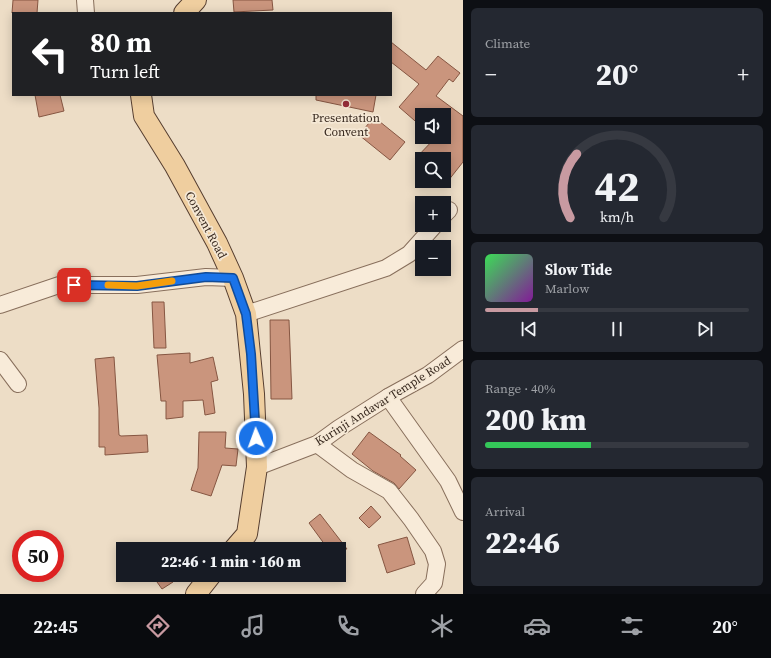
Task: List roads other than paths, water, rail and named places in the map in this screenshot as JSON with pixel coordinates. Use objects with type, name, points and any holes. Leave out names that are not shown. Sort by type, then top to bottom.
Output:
[{"type":"main road","points":[[185,12],[196,0]]},
{"type":"main road","name":"Convent Road","points":[[140,96],[144,116],[175,166],[217,243],[233,278],[246,314],[254,394],[257,466],[247,534],[240,542]]},
{"type":"main road","points":[[196,594],[205,582]]},
{"type":"street","points":[[85,0],[86,12]]},
{"type":"street","points":[[246,314],[386,268],[409,254],[429,232]]},
{"type":"street","points":[[0,305],[59,285],[137,286],[206,277],[233,278]]},
{"type":"street","name":"Kurinji Andavar Temple Road","points":[[257,466],[317,444],[388,397],[428,375],[463,349]]},
{"type":"street","points":[[0,360],[18,384]]},
{"type":"street","points":[[388,397],[448,481],[463,512]]},
{"type":"street","points":[[317,444],[352,470],[389,490],[412,519],[433,551],[437,564],[434,583],[424,594]]},
{"type":"place","name":"Presentation Convent","points":[[346,104]]}]
